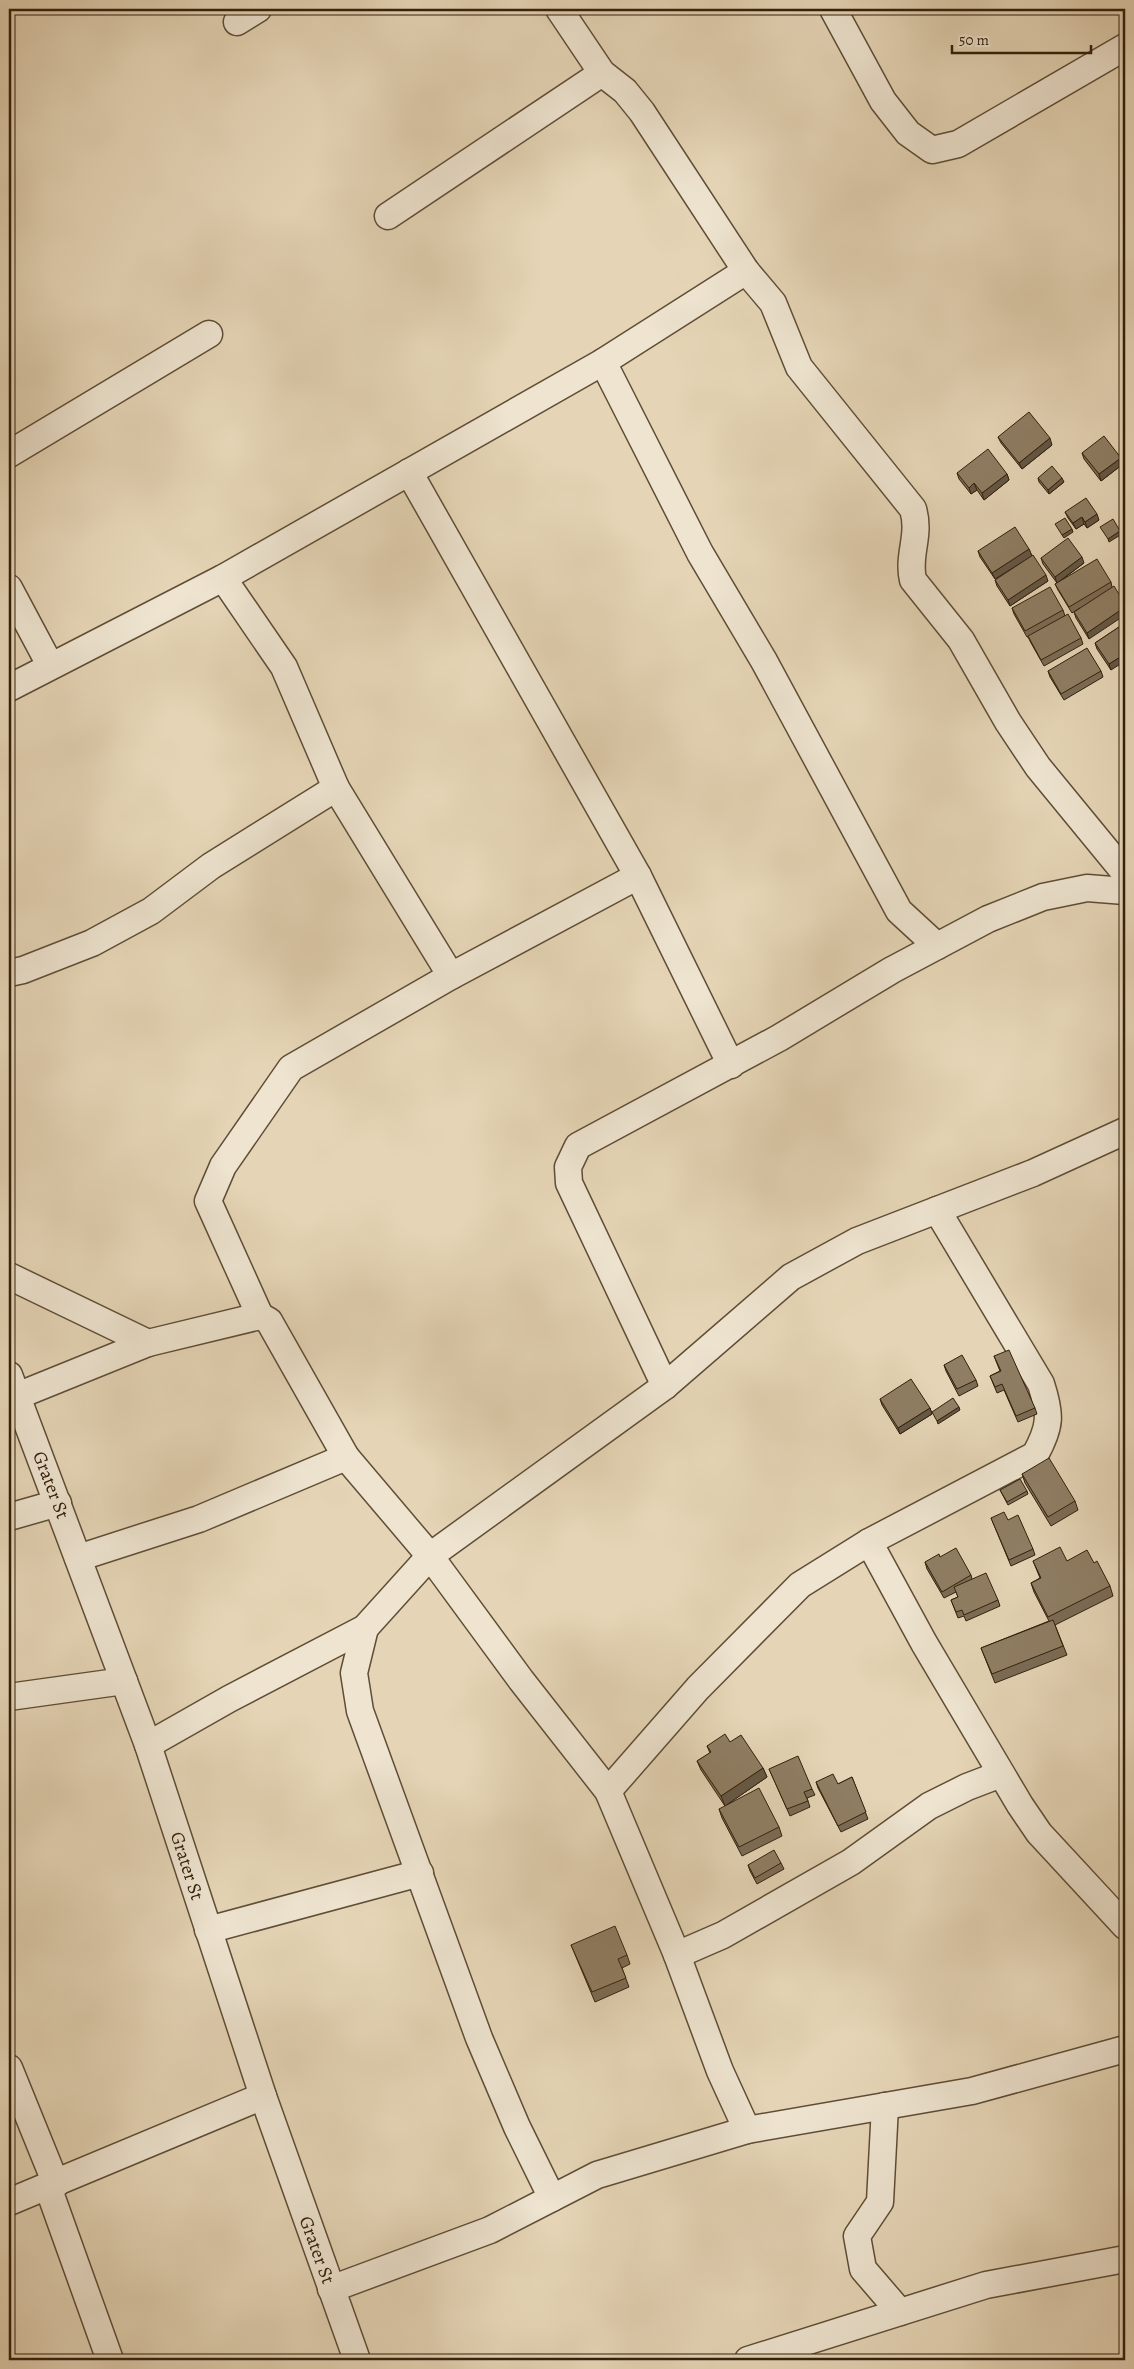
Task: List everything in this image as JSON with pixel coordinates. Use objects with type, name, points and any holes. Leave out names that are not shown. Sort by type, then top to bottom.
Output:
[{"type":"street","points":[[559,9],[602,73],[625,91],[642,112],[746,271],[773,303],[799,367],[913,509],[918,524],[911,570],[913,580],[961,640],[1008,722],[1038,767],[1125,873]]},
{"type":"street","points":[[833,9],[883,102],[908,133],[932,150],[958,144],[1125,47]]},
{"type":"street","points":[[388,216],[602,73]]},
{"type":"street","points":[[9,688],[50,665],[223,578],[603,362],[746,271]]},
{"type":"street","points":[[9,454],[209,334]]},
{"type":"street","points":[[603,362],[700,554],[764,661],[894,902],[912,925],[937,946]]},
{"type":"street","points":[[409,472],[638,876],[731,1065]]},
{"type":"street","points":[[223,578],[284,667],[336,788],[451,976]]},
{"type":"street","points":[[9,588],[50,665]]},
{"type":"street","points":[[9,973],[92,943],[151,911],[211,866],[336,788]]},
{"type":"street","points":[[638,876],[451,976],[291,1068],[223,1166],[208,1201],[260,1316],[269,1321],[346,1457],[430,1556],[521,1680],[608,1791],[677,1955],[720,2071],[747,2130]]},
{"type":"street","points":[[664,1386],[570,1183],[568,1167],[578,1146],[731,1065],[892,970],[988,919],[1043,897],[1087,888],[1125,892]]},
{"type":"street","points":[[148,1745],[229,1699],[365,1628],[430,1556],[664,1386],[792,1277],[857,1242],[1033,1173],[1125,1131]]},
{"type":"street","points":[[608,1791],[698,1688],[800,1585],[869,1542],[1035,1455],[1045,1437],[1049,1411],[1042,1384],[937,1210]]},
{"type":"street","points":[[9,1276],[148,1343]]},
{"type":"street","points":[[13,1386],[148,1343],[260,1316]]},
{"type":"street","name":"Grater St","points":[[13,1386],[148,1745],[263,2096],[357,2360]]},
{"type":"street","points":[[78,1558],[200,1519],[346,1457]]},
{"type":"street","points":[[9,1517],[58,1503]]},
{"type":"street","points":[[869,1542],[924,1643],[1000,1774],[1039,1833],[1125,1926]]},
{"type":"street","points":[[365,1628],[354,1673],[360,1711],[479,2038],[517,2127],[552,2198]]},
{"type":"street","points":[[9,1697],[124,1681]]},
{"type":"street","points":[[677,1955],[723,1935],[851,1862],[929,1806],[1000,1774]]},
{"type":"street","points":[[208,1930],[420,1873]]},
{"type":"street","points":[[331,2289],[490,2230],[597,2175],[747,2130],[972,2091],[1125,2049]]},
{"type":"street","points":[[9,2068],[52,2185],[110,2360]]},
{"type":"street","points":[[9,2202],[263,2096]]},
{"type":"street","points":[[885,2106],[880,2202],[857,2236],[864,2269],[900,2312]]},
{"type":"street","points":[[748,2360],[986,2285],[1125,2259]]},
{"type":"building","points":[[1029,412],[1050,438],[1019,463],[998,437]]},
{"type":"building","points":[[1104,436],[1121,458],[1099,474],[1082,453]]},
{"type":"building","points":[[988,449],[1007,474],[982,493],[974,483],[969,488],[957,473]]},
{"type":"building","points":[[1052,466],[1062,478],[1048,490],[1038,478]]},
{"type":"building","points":[[1125,490],[1125,501],[1120,494]]},
{"type":"building","points":[[1086,498],[1097,514],[1085,522],[1082,517],[1073,523],[1065,512]]},
{"type":"building","points":[[1125,517],[1125,527],[1121,521]]},
{"type":"building","points":[[1065,518],[1072,529],[1062,535],[1055,524]]},
{"type":"building","points":[[1113,519],[1120,531],[1108,539],[1100,527]]},
{"type":"building","points":[[1015,527],[1029,549],[992,573],[978,551]]},
{"type":"building","points":[[1068,538],[1082,557],[1055,577],[1041,558]]},
{"type":"building","points":[[1033,555],[1046,575],[1008,600],[995,580]]},
{"type":"building","points":[[1097,559],[1111,582],[1069,607],[1055,584]]},
{"type":"building","points":[[1114,586],[1125,607],[1087,633],[1074,612]]},
{"type":"building","points":[[1050,587],[1063,610],[1025,631],[1012,608]]},
{"type":"building","points":[[1068,614],[1081,638],[1041,660],[1028,636]]},
{"type":"building","points":[[1125,623],[1125,654],[1109,664],[1095,643]]},
{"type":"building","points":[[1087,648],[1101,671],[1061,694],[1048,671]]},
{"type":"building","points":[[1009,1350],[1035,1408],[1016,1416],[1002,1384],[995,1387],[990,1376],[1001,1371],[994,1356]]},
{"type":"building","points":[[962,1355],[976,1380],[957,1389],[944,1365]]},
{"type":"building","points":[[911,1379],[930,1408],[898,1428],[880,1399]]},
{"type":"building","points":[[953,1398],[959,1407],[937,1421],[932,1412]]},
{"type":"building","points":[[1049,1458],[1075,1501],[1048,1517],[1022,1474]]},
{"type":"building","points":[[1020,1479],[1027,1491],[1007,1502],[1000,1490]]},
{"type":"building","points":[[1004,1512],[1008,1520],[1018,1515],[1033,1549],[1009,1560],[991,1518]]},
{"type":"building","points":[[1060,1547],[1067,1561],[1087,1550],[1094,1563],[1097,1561],[1110,1586],[1048,1617],[1031,1583],[1041,1578],[1033,1561]]},
{"type":"building","points":[[956,1548],[971,1575],[942,1592],[925,1562],[939,1554],[940,1557]]},
{"type":"building","points":[[986,1573],[998,1600],[964,1615],[962,1610],[956,1612],[951,1600],[958,1597],[954,1587]]},
{"type":"building","points":[[1053,1620],[1063,1646],[992,1674],[981,1648]]},
{"type":"building","points":[[725,1734],[730,1742],[741,1735],[763,1768],[721,1796],[697,1761],[711,1752],[707,1746]]},
{"type":"building","points":[[798,1756],[812,1789],[804,1792],[808,1801],[787,1809],[769,1769]]},
{"type":"building","points":[[833,1774],[838,1784],[852,1777],[866,1812],[838,1826],[816,1782]]},
{"type":"building","points":[[759,1788],[779,1827],[739,1847],[719,1809]]},
{"type":"building","points":[[774,1850],[781,1863],[755,1878],[748,1865]]},
{"type":"building","points":[[615,1926],[627,1955],[618,1959],[626,1978],[592,1992],[571,1945]]}]
